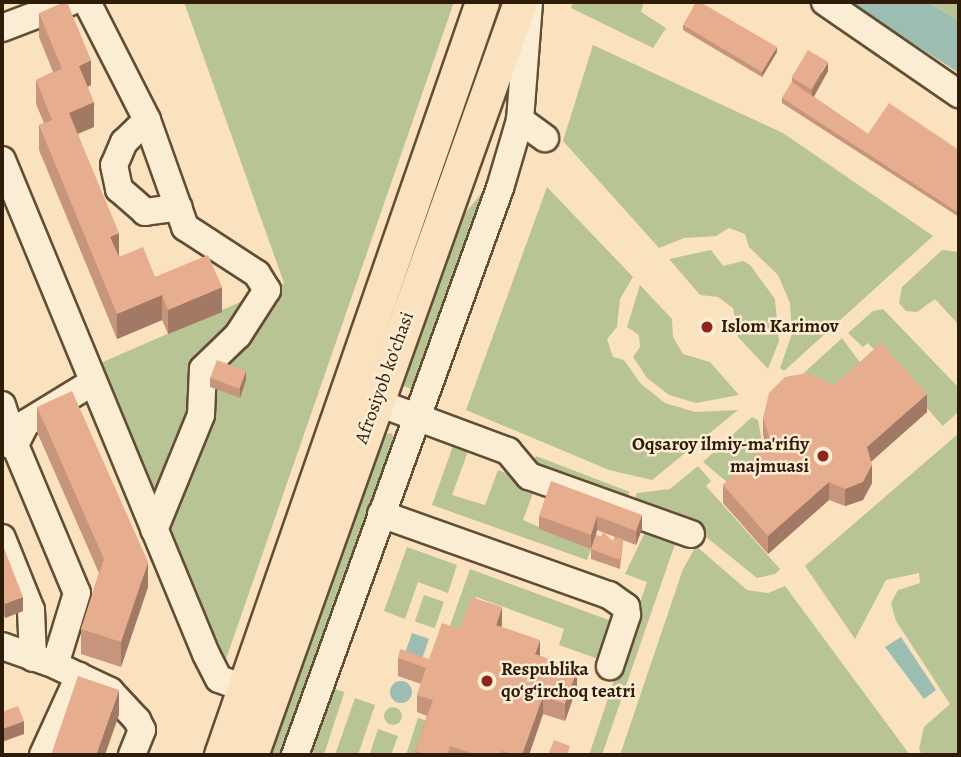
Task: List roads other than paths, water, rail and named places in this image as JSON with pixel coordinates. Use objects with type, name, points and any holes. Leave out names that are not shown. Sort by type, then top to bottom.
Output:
[{"type":"main road","name":"Afrosiyob ko'chasi","points":[[221,755],[482,2]]},
{"type":"main road","name":"Afrosiyob ko'chasi","points":[[251,755],[520,2]]},
{"type":"street","points":[[2,28],[72,2]]},
{"type":"street","points":[[87,2],[147,120],[185,227],[257,274],[267,290],[238,335],[203,369],[201,415],[154,530]]},
{"type":"street","points":[[295,755],[415,416],[500,188],[520,120],[529,2]]},
{"type":"street","points":[[825,2],[959,94]]},
{"type":"street","points":[[147,120],[124,142],[114,165],[119,190],[145,212],[179,207]]},
{"type":"street","points":[[520,120],[545,138]]},
{"type":"street","points":[[2,160],[154,530],[219,679],[244,688]]},
{"type":"street","points":[[8,444],[26,424],[93,382]]},
{"type":"street","points":[[376,402],[508,451],[529,476],[691,534]]},
{"type":"street","points":[[2,405],[8,444],[77,593],[56,666],[43,755]]},
{"type":"street","points":[[381,514],[609,595],[626,607],[627,615],[610,666]]},
{"type":"street","points":[[2,538],[56,666]]},
{"type":"street","points":[[2,646],[56,666],[110,691],[137,720],[142,730],[132,755]]},
{"type":"water","points":[[849,2],[928,2],[959,21],[959,73]]},
{"type":"water","points":[[412,633],[429,639],[419,669],[402,663]]},
{"type":"water","points":[[901,637],[936,690],[924,699],[885,647]]},
{"type":"water","points":[[401,681],[409,684],[412,692],[409,700],[401,703],[393,700],[390,692],[393,684]]},
{"type":"place","name":"Islom Karimov","points":[[707,327]]},
{"type":"place","name":"Oqsaroy ilmiy-ma'rifiy majmuasi","points":[[823,456]]},
{"type":"place","name":"Respublika qo‘g‘irchoq teatri","points":[[487,681]]}]
